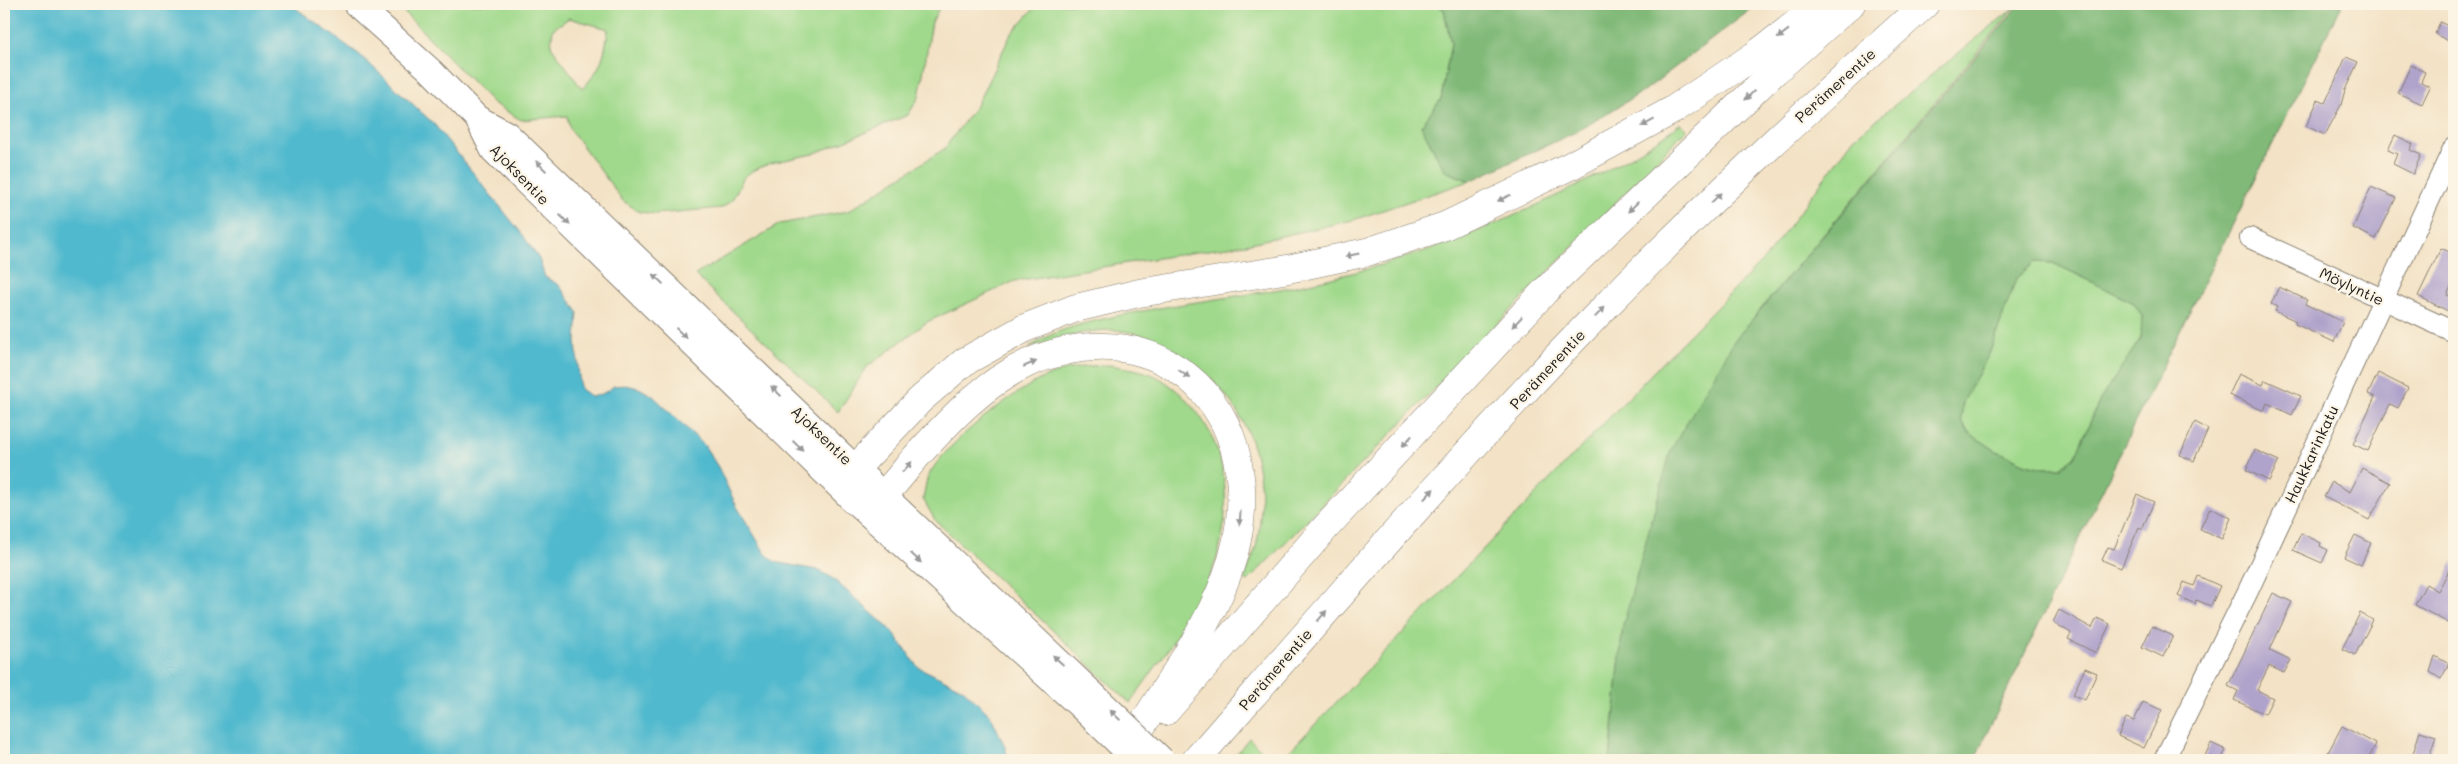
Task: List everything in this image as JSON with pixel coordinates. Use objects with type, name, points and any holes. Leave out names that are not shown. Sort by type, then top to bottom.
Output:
[{"type":"highway","points":[[1122,760],[1210,615],[1226,583],[1234,553],[1240,521],[1242,490],[1237,459],[1229,430],[1215,406],[1199,386],[1164,360],[1122,347],[1075,349],[1027,364],[982,392],[954,416],[882,494],[853,500],[856,468],[920,400],[964,362],[1025,328],[1076,308],[1139,292],[1292,268],[1367,252],[1445,226],[1572,164],[1673,110],[1754,56],[1822,4]]},
{"type":"highway","points":[[1122,760],[1326,527],[1545,292],[1774,72],[1851,4]]},
{"type":"highway","name":"Perämerentie","points":[[1196,760],[1419,504],[1603,309],[1782,133],[1925,4]]},
{"type":"highway","points":[[1210,760],[1255,692]]},
{"type":"main road","name":"Ajoksentie","points":[[356,4],[431,71],[477,118],[507,134],[856,468],[1087,700],[1136,760]]},
{"type":"main road","name":"Ajoksentie","points":[[477,118],[493,150],[853,500],[1087,700],[1162,760]]},
{"type":"street","name":"Haukkarinkatu","points":[[2164,760],[2248,591],[2454,146]]},
{"type":"street","name":"Möylyntie","points":[[2250,238],[2454,332]]},
{"type":"green space","points":[[396,4],[941,4],[932,22],[919,97],[908,115],[813,154],[771,163],[754,170],[744,177],[732,200],[722,208],[655,214],[640,212],[623,201],[570,129],[567,116],[521,120],[493,103]],"holes":[[[569,18],[608,29],[601,62],[594,75],[582,89],[551,46],[553,29]]]},
{"type":"green space","points":[[1038,4],[1437,4],[1444,10],[1451,44],[1441,99],[1421,126],[1445,171],[1470,181],[1353,220],[1246,244],[1015,281],[927,322],[867,367],[838,412],[695,275],[780,224],[848,211],[944,149],[976,106],[1011,34]]},
{"type":"green space","points":[[1437,4],[1758,4],[1644,91],[1578,131],[1470,181],[1445,171],[1421,126],[1441,99],[1451,44],[1444,10]]},
{"type":"green space","points":[[2020,4],[2342,4],[2137,418],[1974,760],[1610,760],[1623,625],[1671,450],[1734,341]],"holes":[[[2035,262],[2053,263],[2134,303],[2142,316],[2141,338],[2100,400],[2075,457],[2060,468],[2044,468],[2026,464],[1995,450],[1969,433],[1961,419],[1963,402],[1990,352],[2016,279]]]},
{"type":"green space","points":[[2015,7],[1734,341],[1623,625],[1610,760],[1281,760],[1654,371],[1767,256],[1854,138]]},
{"type":"green space","points":[[1681,123],[1687,129],[1248,581],[1244,579],[1257,543],[1260,516],[1261,491],[1258,466],[1242,420],[1212,379],[1191,362],[1163,344],[1143,336],[1122,331],[1101,330],[1029,348],[1050,335],[1085,323],[1141,311],[1265,292],[1321,281],[1392,262],[1460,238],[1527,210],[1607,170],[1667,134]]},
{"type":"green space","points":[[2035,262],[2053,263],[2134,303],[2142,316],[2141,338],[2100,400],[2075,457],[2060,468],[2044,468],[2026,464],[1995,450],[1969,433],[1961,420],[1963,402],[1990,352],[2016,279]]},
{"type":"green space","points":[[1110,365],[1149,373],[1161,379],[1183,397],[1201,417],[1213,440],[1221,465],[1225,491],[1225,518],[1220,545],[1212,571],[1186,622],[1130,703],[935,520],[923,499],[927,479],[936,464],[964,434],[1001,404],[1036,382],[1057,372],[1080,367]]},
{"type":"green space","points":[[1249,738],[1271,760],[1232,760]]},
{"type":"water","points":[[4,4],[290,4],[360,55],[434,124],[522,234],[539,259],[545,277],[559,285],[578,312],[576,341],[580,389],[592,397],[604,393],[614,386],[625,385],[639,388],[653,396],[704,445],[718,467],[736,505],[765,553],[775,562],[817,570],[831,577],[892,631],[918,667],[963,689],[991,716],[1006,749],[1007,760],[4,760]]},
{"type":"building","points":[[2440,22],[2454,29],[2454,44],[2435,34]]},
{"type":"building","points":[[2346,57],[2358,62],[2345,90],[2341,105],[2325,135],[2306,126],[2318,100],[2325,103]]},
{"type":"building","points":[[2411,65],[2425,72],[2421,82],[2430,87],[2422,104],[2398,93]]},
{"type":"building","points":[[2395,135],[2413,144],[2410,150],[2421,155],[2413,174],[2393,164],[2397,154],[2388,150]]},
{"type":"building","points":[[2371,187],[2396,198],[2376,239],[2353,228]]},
{"type":"building","points":[[2441,248],[2454,254],[2454,280],[2447,295],[2454,298],[2454,314],[2418,296]]},
{"type":"building","points":[[2279,287],[2307,300],[2305,304],[2343,322],[2334,342],[2295,324],[2296,321],[2275,311],[2277,307],[2271,304]]},
{"type":"building","points":[[2378,373],[2408,388],[2398,408],[2390,404],[2368,451],[2353,444],[2375,397],[2368,394]]},
{"type":"building","points":[[2239,374],[2263,385],[2265,380],[2301,396],[2292,415],[2267,403],[2264,411],[2229,395]]},
{"type":"building","points":[[2195,422],[2208,429],[2194,461],[2180,455]]},
{"type":"building","points":[[2255,450],[2279,461],[2269,481],[2246,470]]},
{"type":"building","points":[[2362,468],[2390,483],[2369,520],[2324,497],[2332,482],[2350,492]]},
{"type":"building","points":[[2137,494],[2154,502],[2142,529],[2139,527],[2121,568],[2102,560],[2108,547],[2114,549]]},
{"type":"building","points":[[2210,508],[2231,518],[2222,539],[2200,529]]},
{"type":"building","points":[[2301,533],[2321,543],[2320,546],[2328,550],[2322,563],[2293,550]]},
{"type":"building","points":[[2355,535],[2371,543],[2361,565],[2344,557]]},
{"type":"building","points":[[2454,561],[2454,626],[2415,605],[2426,584],[2438,591]]},
{"type":"building","points":[[2198,576],[2220,586],[2211,606],[2196,600],[2195,604],[2178,596],[2184,582],[2194,586]]},
{"type":"building","points":[[2273,593],[2292,602],[2270,650],[2291,660],[2284,673],[2269,666],[2257,690],[2273,698],[2265,714],[2234,700],[2238,691],[2228,686]]},
{"type":"building","points":[[2059,610],[2092,628],[2097,618],[2110,624],[2096,653],[2068,639],[2071,633],[2053,622]]},
{"type":"building","points":[[2360,613],[2373,620],[2355,655],[2342,649]]},
{"type":"building","points":[[2152,626],[2173,636],[2163,657],[2142,647]]},
{"type":"building","points":[[2435,656],[2449,664],[2441,679],[2430,672]]},
{"type":"building","points":[[2085,668],[2097,673],[2085,700],[2073,695]]},
{"type":"building","points":[[2143,702],[2162,710],[2144,748],[2118,736],[2126,718],[2134,721]]},
{"type":"building","points":[[2342,726],[2376,744],[2368,760],[2324,760]]},
{"type":"building","points":[[2420,731],[2436,736],[2428,760],[2411,760]]},
{"type":"building","points":[[2211,743],[2226,750],[2221,760],[2203,760]]}]
